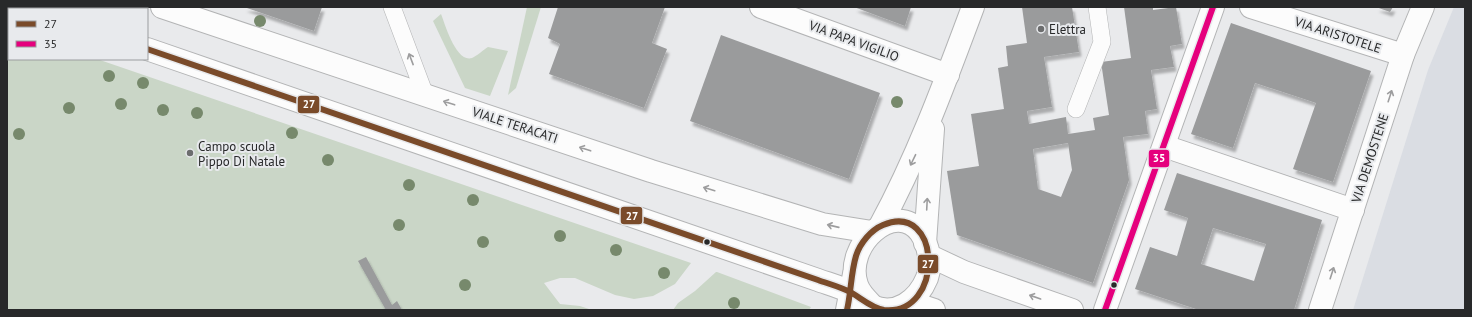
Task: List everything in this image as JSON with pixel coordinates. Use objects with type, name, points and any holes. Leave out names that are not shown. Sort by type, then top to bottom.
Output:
[{"type":"main road","name":"VIA PAPA VIGILIO","points":[[761,7],[948,75]]},
{"type":"main road","points":[[849,301],[856,256],[862,243],[876,229],[917,151],[934,112],[972,7]]},
{"type":"main road","points":[[1106,310],[1213,7]]},
{"type":"main road","name":"VIA ARISTOTELE","points":[[1251,7],[1403,55]]},
{"type":"main road","name":"VIA DEMOSTENE","points":[[1320,310],[1403,55],[1423,7]]},
{"type":"main road","name":"VIALE TERACATI","points":[[173,9],[425,96],[651,171],[822,224],[876,229]]},
{"type":"main road","points":[[148,49],[818,280],[849,301],[873,306],[883,310],[893,310],[906,306],[934,310]]},
{"type":"main road","points":[[906,306],[923,287],[928,274],[927,250],[934,112]]},
{"type":"main road","points":[[1164,146],[1353,210]]},
{"type":"main road","points":[[876,229],[892,222],[904,222],[920,232],[927,250],[964,272],[1072,310]]},
{"type":"main road","points":[[854,271],[857,285],[863,296],[873,306]]},
{"type":"lane","points":[[392,7],[425,96]]},
{"type":"lane","points":[[1076,109],[1102,42],[1097,7]]},
{"type":"shaded area","points":[[1454,7],[1465,7],[1465,310],[1353,310],[1428,70]]},
{"type":"green space","points":[[527,7],[541,7],[516,88],[508,95]]},
{"type":"green space","points":[[441,14],[452,42],[461,55],[466,58],[474,57],[488,47],[508,51],[490,96],[465,88],[433,21]]},
{"type":"green space","name":"Campo scuola Pippo Di Natale","points":[[7,29],[8,60],[100,60],[691,263],[675,284],[653,296],[634,299],[615,295],[575,278],[560,278],[544,283],[560,304],[580,306],[592,310],[7,310]]},
{"type":"green space","points":[[716,272],[811,307],[809,310],[673,310],[678,303],[695,291]]},
{"type":"building","points":[[244,7],[322,7],[314,31]]},
{"type":"building","points":[[558,7],[665,7],[652,43],[667,49],[644,108],[549,74],[560,44],[548,38]]},
{"type":"building","points":[[854,7],[911,7],[905,26]]},
{"type":"building","points":[[1022,7],[1072,7],[1079,52],[1044,57],[1052,107],[1027,111],[1029,124],[1066,117],[1068,134],[1095,130],[1093,118],[1109,115],[1101,62],[1131,58],[1124,7],[1153,7],[1153,10],[1176,7],[1182,44],[1170,46],[1174,67],[1151,70],[1157,109],[1145,111],[1148,134],[1123,137],[1129,180],[1093,283],[957,235],[947,171],[979,166],[971,114],[1004,109],[998,68],[1008,66],[1006,46],[1027,43]],"holes":[[[1068,143],[1072,170],[1061,197],[1038,189],[1033,149]]]},
{"type":"building","points":[[1376,7],[1393,7],[1390,12]]},
{"type":"building","points":[[1231,23],[1371,71],[1333,182],[1293,169],[1316,103],[1255,83],[1233,148],[1191,134]]},
{"type":"building","points":[[721,35],[880,93],[849,179],[690,121]]},
{"type":"building","points":[[1177,173],[1322,220],[1294,310],[1199,310],[1135,289],[1150,247],[1177,256],[1188,218],[1164,210]],"holes":[[[1213,228],[1266,244],[1254,281],[1201,264]]]},
{"type":"building","points":[[366,257],[392,305],[397,301],[402,310],[386,310],[358,261]]},
{"type":"transit line","name":"35","points":[[1105,310],[1213,7]]},
{"type":"transit line","name":"27","points":[[148,49],[850,292]]},
{"type":"transit line","name":"27","points":[[902,222],[917,229],[925,242],[928,260],[926,279],[918,296],[904,307],[884,310],[871,305],[850,292],[856,256],[860,246],[874,230],[883,225],[902,222]]},
{"type":"transit line","name":"27","points":[[847,310],[850,292]]},
{"type":"place","name":"Elettra","points":[[1041,29]]},
{"type":"place","name":"Campo scuola Pippo Di Natale","points":[[190,153]]}]
